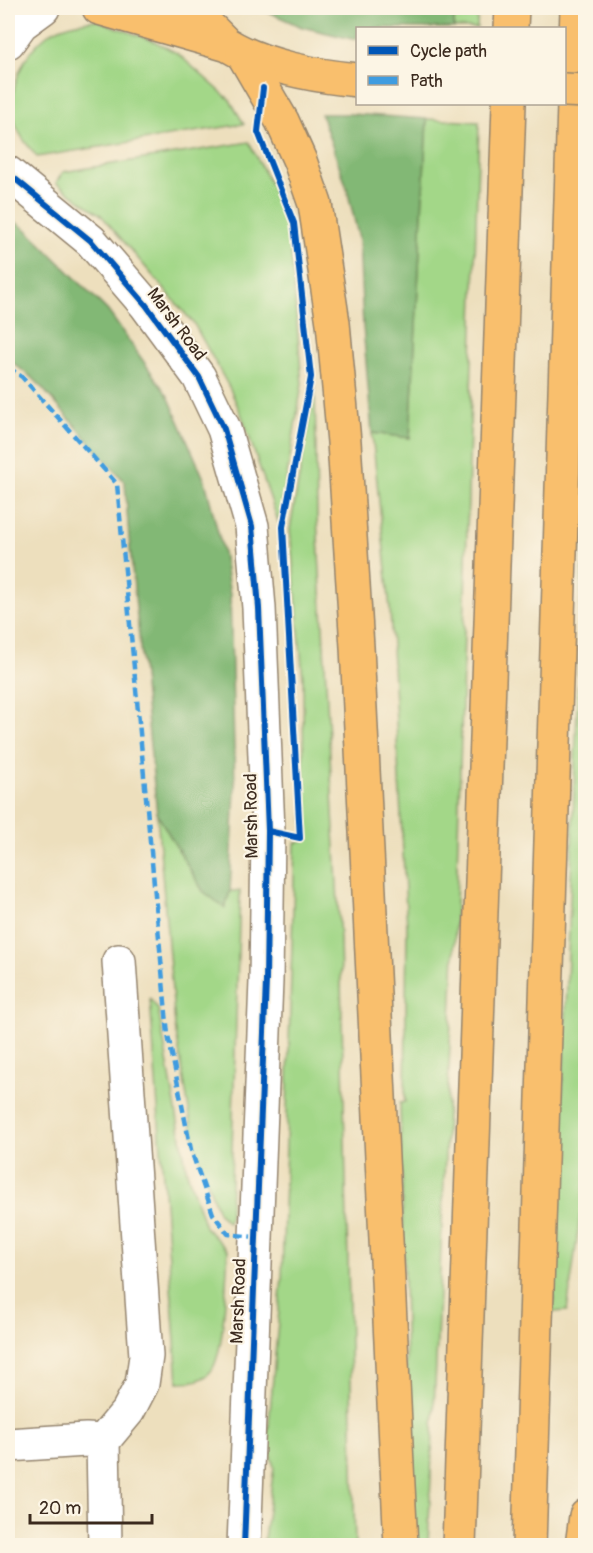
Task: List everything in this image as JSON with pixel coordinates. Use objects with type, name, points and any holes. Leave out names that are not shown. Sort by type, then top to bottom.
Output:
[{"type":"main road","points":[[99,8],[297,70],[353,80]]},
{"type":"main road","points":[[190,8],[235,49],[282,121],[300,161],[315,204],[333,323],[344,442],[357,635],[401,1545]]},
{"type":"main road","points":[[511,27],[512,8]]},
{"type":"main road","points":[[529,1545],[577,8]]},
{"type":"main road","points":[[566,90],[585,91]]},
{"type":"main road","points":[[459,1545],[509,105]]},
{"type":"main road","points":[[582,1545],[585,1516]]},
{"type":"street","points":[[8,42],[21,24],[43,8]]},
{"type":"street","name":"Marsh Road","points":[[8,173],[91,241],[146,305],[199,377],[224,429],[252,526],[259,608],[267,843],[266,981],[244,1545]]},
{"type":"street","points":[[105,1545],[103,1441],[128,1412],[142,1384],[146,1356],[139,1224],[119,961]]},
{"type":"street","points":[[8,1444],[103,1441]]},
{"type":"green space","points":[[259,8],[454,8],[454,27],[356,27],[356,39],[352,39],[302,27]]},
{"type":"green space","points":[[454,8],[478,8],[477,27],[454,27]]},
{"type":"green space","points":[[96,20],[154,41],[177,53],[230,100],[244,124],[37,157],[15,124],[13,106],[19,72],[24,61],[47,35],[64,26]]},
{"type":"green space","points":[[321,114],[427,119],[410,438],[372,433],[363,326],[359,239],[346,185]]},
{"type":"green space","points":[[427,119],[479,122],[456,906],[428,1545],[410,1545],[400,1103],[405,1102],[407,928],[390,609],[372,433],[410,438]]},
{"type":"green space","points":[[249,142],[285,213],[291,252],[302,384],[279,524],[242,416],[230,389],[194,324],[101,215],[56,183],[63,172]]},
{"type":"green space","points":[[8,217],[27,230],[108,311],[168,396],[205,481],[223,552],[230,595],[235,787],[230,891],[225,908],[203,891],[157,814],[125,482],[36,381],[8,359]]},
{"type":"green space","points":[[315,386],[317,517],[340,940],[355,1545],[263,1546],[274,1467],[267,1445],[282,1277],[295,843],[304,841],[303,678],[290,529]]},
{"type":"green space","points":[[585,488],[586,1175],[567,1311],[553,1312],[566,1011]]},
{"type":"green space","points":[[157,814],[203,891],[225,907],[230,891],[240,891],[228,1223],[218,1212],[195,1146],[175,1026]]},
{"type":"green space","points":[[150,999],[158,1009],[187,1172],[205,1227],[228,1251],[222,1332],[216,1362],[208,1375],[192,1381],[178,1382]]},
{"type":"marked path","points":[[8,367],[22,377],[117,484],[168,1035],[191,1150],[213,1214],[228,1234],[255,1237]]},
{"type":"cycle path","points":[[263,88],[258,132],[294,223],[311,377],[283,527],[300,838],[268,831]]},
{"type":"cycle path","points":[[8,173],[91,241],[146,305],[199,377],[224,429],[252,526],[259,608],[268,831],[266,981],[244,1546]]}]
